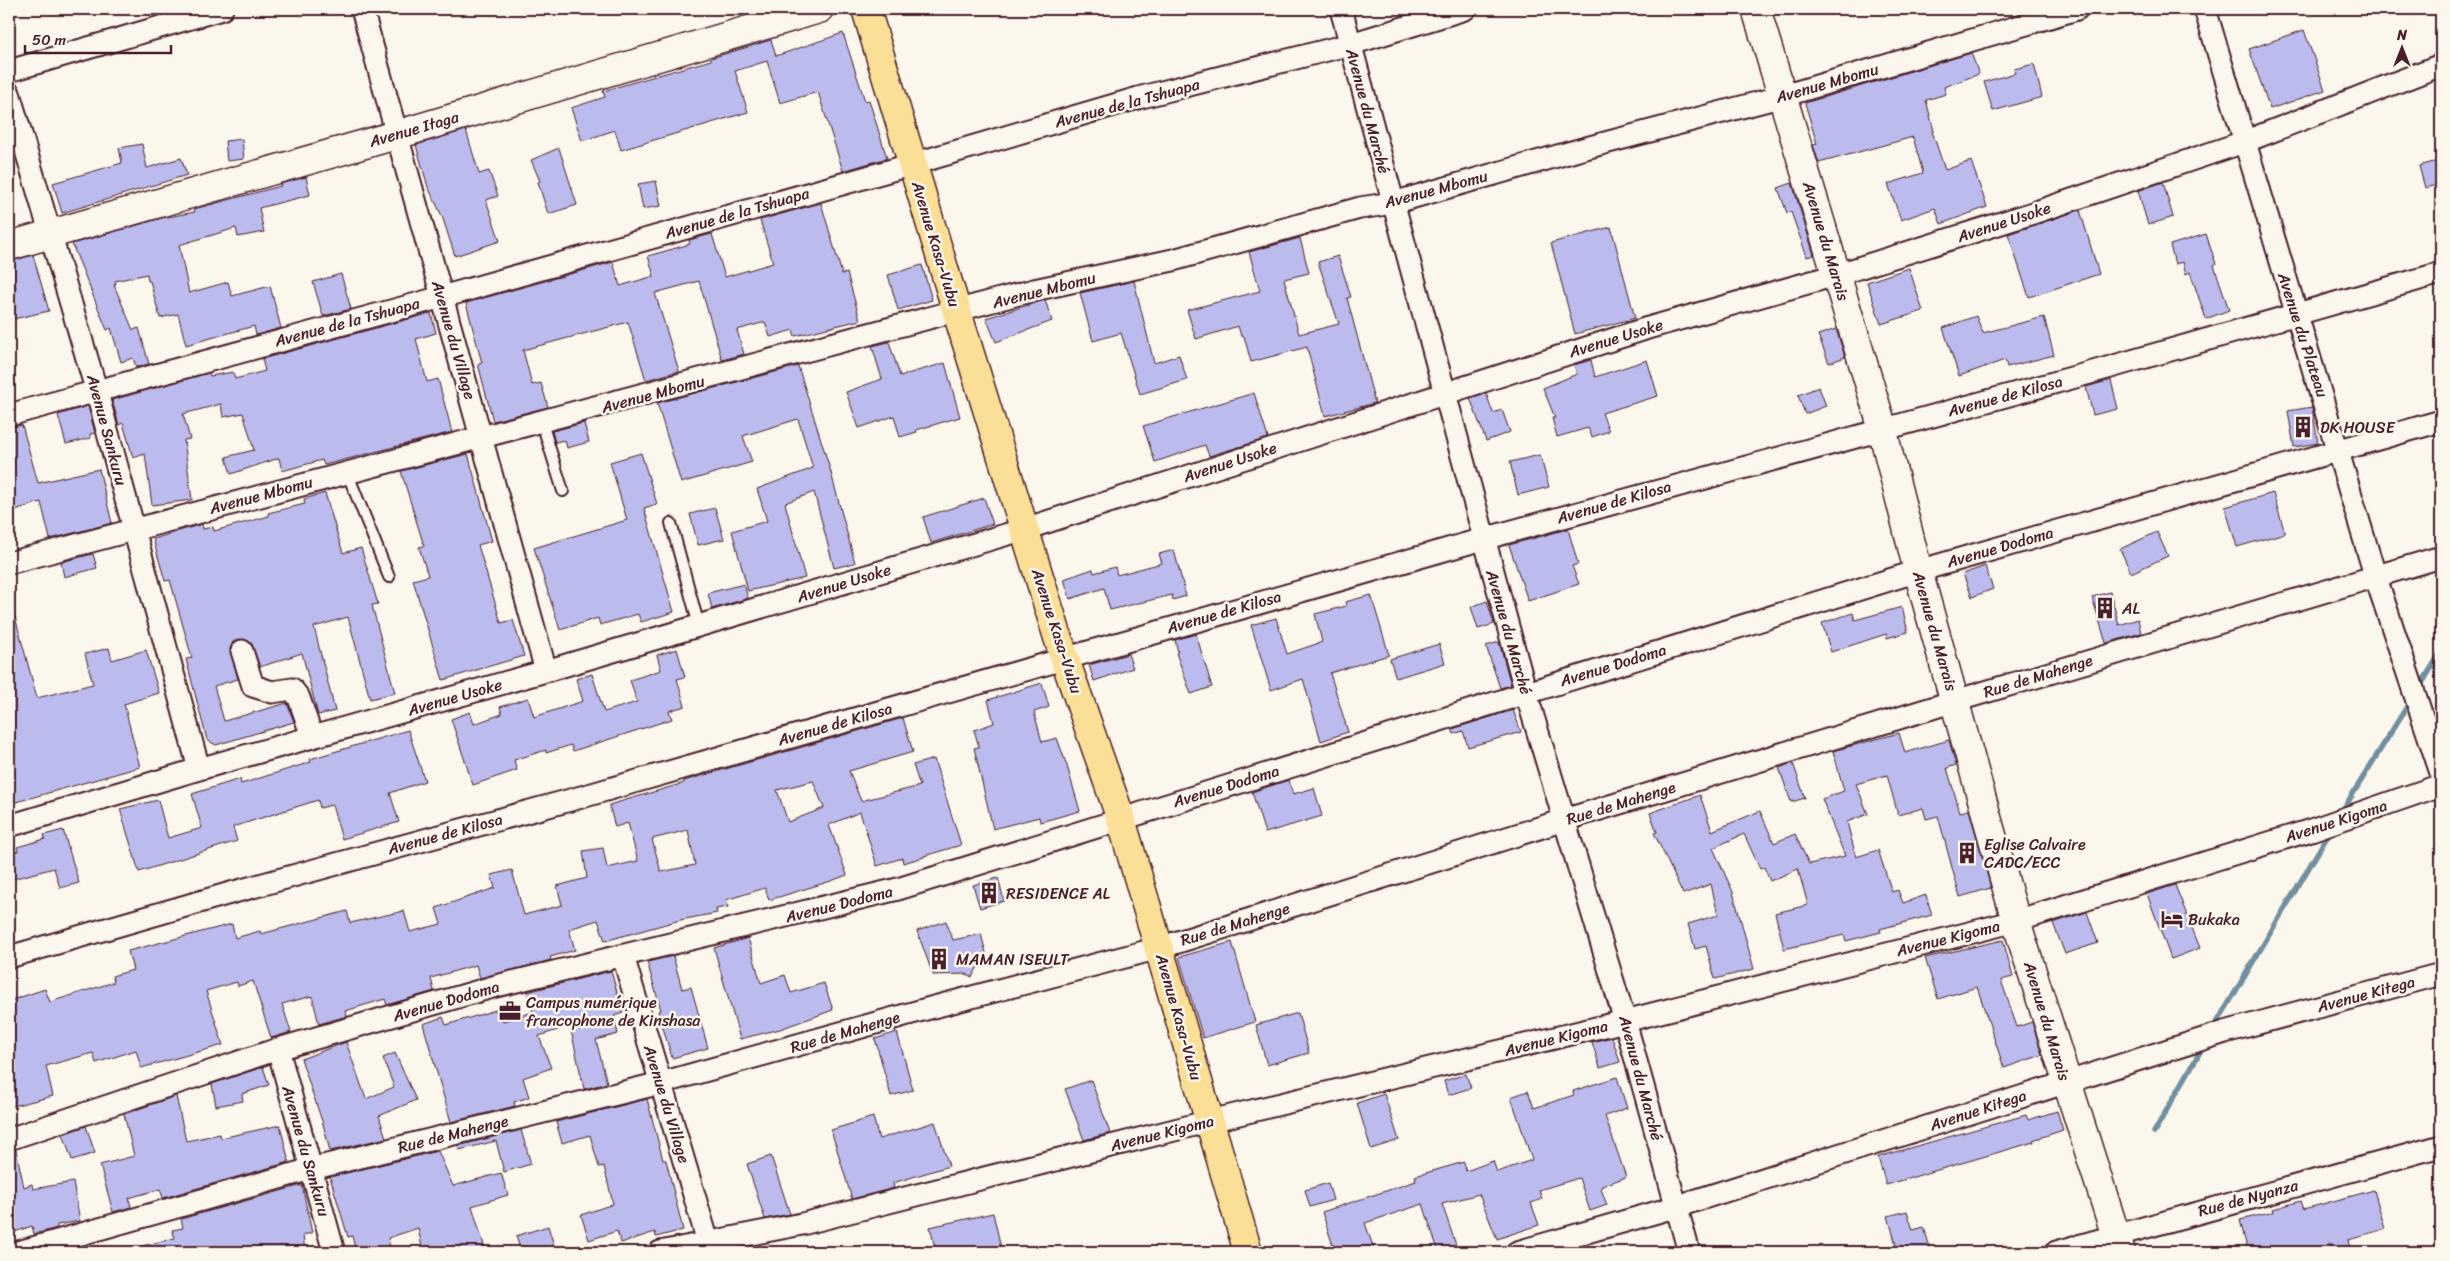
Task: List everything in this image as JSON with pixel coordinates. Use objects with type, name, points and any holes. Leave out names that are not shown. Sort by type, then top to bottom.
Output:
[{"type":"main road","name":"Avenue Kasa-Vubu","points":[[866,9],[957,312],[1064,657],[1121,819],[1248,1252]]},
{"type":"street","points":[[9,71],[222,9]]},
{"type":"street","name":"Avenue du Village","points":[[362,9],[546,671]]},
{"type":"street","name":"Avenue Itaga","points":[[9,246],[396,135],[819,9]]},
{"type":"street","name":"Avenue du Marché","points":[[1341,9],[1526,693],[1626,1021],[1675,1207],[1689,1252]]},
{"type":"street","name":"Avenue de la Tshuapa","points":[[9,414],[442,296],[913,164],[1138,98],[1351,44],[1465,9]]},
{"type":"street","name":"Avenue du Marais","points":[[1756,9],[1883,428],[1918,571],[2016,921],[2118,1243]]},
{"type":"street","name":"Avenue Mbomu","points":[[9,563],[482,436],[542,423],[1034,290],[1173,260],[1360,208],[1393,203],[1582,149],[1783,96],[2077,9]]},
{"type":"street","name":"Avenue du Plateau","points":[[2205,9],[2296,313],[2340,451],[2375,575],[2441,773]]},
{"type":"street","name":"Avenue Usoke","points":[[9,826],[199,769],[546,671],[1025,529],[1648,328],[1836,276],[2033,213],[2244,142],[2441,65]]},
{"type":"street","name":"Avenue Sankuru","points":[[9,93],[96,389],[199,769]]},
{"type":"street","name":"Avenue de Kilosa","points":[[9,957],[227,894],[585,796],[1483,538],[2086,374],[2441,273]]},
{"type":"street","name":"Avenue Dodoma","points":[[9,1139],[278,1049],[496,986],[898,890],[1918,571],[2441,421]]},
{"type":"street","name":"Rue de Mahenge","points":[[18,1252],[311,1169],[661,1083],[903,1015],[1159,948],[1564,820],[2375,575],[2441,557]]},
{"type":"street","points":[[242,651],[253,686],[272,692],[292,689],[299,698],[312,737]]},
{"type":"street","name":"Avenue Kigoma","points":[[660,1252],[709,1247],[1210,1121],[1626,1021],[2016,921],[2310,830],[2441,785]]},
{"type":"street","name":"Avenue du Village","points":[[623,956],[709,1247]]},
{"type":"street","name":"Avenue Kitega","points":[[1517,1252],[1675,1207],[2225,1032],[2441,974]]},
{"type":"street","name":"Avenue du Sankuru","points":[[278,1049],[334,1252]]},
{"type":"street","name":"Rue de Nyanza","points":[[2056,1252],[2118,1243],[2441,1146]]},
{"type":"lane","points":[[542,423],[563,491]]},
{"type":"lane","points":[[347,472],[389,577]]},
{"type":"lane","points":[[672,523],[699,626]]},
{"type":"building","points":[[2304,30],[2325,90],[2270,109],[2249,49]]},
{"type":"building","points":[[843,33],[865,101],[869,100],[887,158],[843,171],[818,92],[780,103],[767,61],[735,71],[748,112],[621,150],[615,130],[582,141],[571,108],[605,97],[603,91],[711,60],[711,58],[771,40],[776,56]]},
{"type":"building","points":[[1971,53],[1979,74],[1944,87],[1946,94],[1926,100],[1934,131],[1932,131],[1945,170],[1971,161],[1987,207],[1941,224],[1935,208],[1901,220],[1888,184],[1923,173],[1913,137],[1819,163],[1813,145],[1817,144],[1805,103]]},
{"type":"building","points":[[2034,64],[2042,97],[1993,111],[1984,82],[2015,73],[2014,69]]},
{"type":"building","points":[[466,130],[479,174],[489,171],[498,196],[486,200],[500,241],[455,256],[442,216],[428,187],[416,145]]},
{"type":"building","points":[[242,139],[244,159],[227,161],[225,141]]},
{"type":"building","points":[[142,144],[147,168],[181,158],[187,175],[62,213],[53,183],[122,163],[119,148]]},
{"type":"building","points":[[559,148],[577,205],[548,214],[538,182],[540,181],[531,160]]},
{"type":"building","points":[[2441,160],[2441,184],[2425,188],[2419,166]]},
{"type":"building","points":[[306,177],[310,195],[259,208],[264,232],[238,237],[236,228],[179,245],[189,293],[228,282],[232,296],[270,286],[281,328],[256,335],[254,326],[186,345],[178,314],[160,318],[147,274],[115,281],[116,284],[114,285],[133,330],[139,328],[149,364],[136,367],[133,358],[121,362],[111,328],[107,330],[72,244],[162,218],[195,212],[194,209],[281,186],[280,184]]},
{"type":"building","points":[[656,181],[661,206],[643,209],[638,184]]},
{"type":"building","points":[[2163,182],[2173,217],[2148,225],[2138,191]]},
{"type":"building","points":[[1792,183],[1814,255],[1807,257],[1791,212],[1787,213],[1778,188]]},
{"type":"building","points":[[821,203],[842,274],[847,273],[860,320],[795,336],[793,330],[770,337],[765,322],[737,330],[744,354],[722,360],[699,281],[655,293],[679,371],[646,380],[628,322],[523,350],[532,385],[541,383],[548,407],[493,421],[478,364],[482,363],[466,303],[613,262],[620,286],[654,276],[648,256],[690,244],[689,240],[712,234],[725,277],[773,263],[760,220]]},
{"type":"building","points":[[2080,210],[2099,274],[2029,297],[2008,234]]},
{"type":"building","points":[[1611,227],[1635,318],[1575,334],[1551,243]]},
{"type":"building","points":[[2206,234],[2229,310],[2206,319],[2190,272],[2186,274],[2183,262],[2175,264],[2170,245]]},
{"type":"building","points":[[1300,238],[1309,273],[1284,279],[1299,334],[1339,324],[1318,262],[1338,256],[1351,297],[1347,298],[1375,403],[1325,416],[1307,347],[1251,362],[1244,336],[1241,336],[1238,326],[1196,339],[1187,310],[1260,291],[1249,252]]},
{"type":"building","points":[[33,255],[49,311],[9,320],[9,290],[16,288],[12,261]]},
{"type":"building","points":[[922,265],[932,300],[898,310],[888,275]]},
{"type":"building","points":[[1909,268],[1923,311],[1881,324],[1867,282]]},
{"type":"building","points":[[341,274],[351,309],[323,316],[313,282]]},
{"type":"building","points":[[1134,281],[1154,363],[1179,355],[1187,380],[1140,394],[1121,333],[1093,341],[1080,293]]},
{"type":"building","points":[[1045,300],[1052,321],[996,342],[986,318]]},
{"type":"building","points":[[431,313],[436,333],[416,339],[427,382],[438,379],[452,432],[324,465],[322,460],[282,471],[279,458],[231,474],[226,457],[254,450],[243,413],[223,417],[221,404],[183,414],[190,439],[184,440],[192,500],[152,505],[145,454],[133,458],[123,423],[119,425],[112,400],[209,373],[210,376],[233,372],[235,379],[265,371],[262,359]]},
{"type":"building","points":[[1976,316],[1983,333],[2044,317],[2054,355],[2007,367],[2005,360],[1959,376],[1943,328]]},
{"type":"building","points":[[1836,329],[1845,357],[1829,363],[1818,335]]},
{"type":"building","points":[[889,342],[900,376],[945,363],[960,417],[916,430],[917,432],[900,437],[894,416],[859,428],[846,392],[882,379],[872,346]]},
{"type":"building","points":[[1591,360],[1595,377],[1647,360],[1658,396],[1602,413],[1609,431],[1592,437],[1588,428],[1557,437],[1552,418],[1555,418],[1543,388],[1577,374],[1574,365]]},
{"type":"building","points":[[798,366],[830,469],[855,563],[834,568],[814,492],[785,503],[805,578],[748,591],[732,531],[767,521],[757,489],[813,468],[798,419],[743,436],[752,462],[681,483],[657,403]]},
{"type":"building","points":[[2111,380],[2118,409],[2093,415],[2086,387]]},
{"type":"building","points":[[1819,387],[1826,406],[1805,414],[1798,395]]},
{"type":"building","points":[[1254,393],[1268,438],[1209,456],[1205,445],[1155,462],[1143,426]]},
{"type":"building","points":[[1486,393],[1493,413],[1502,410],[1510,432],[1486,441],[1470,398]]},
{"type":"building","points":[[88,406],[95,433],[90,434],[91,438],[66,444],[58,415]]},
{"type":"building","name":"DK HOUSE","points":[[2312,407],[2318,443],[2294,447],[2288,411]]},
{"type":"building","points":[[584,423],[589,442],[567,448],[565,440],[555,442],[552,431]]},
{"type":"building","points":[[22,425],[38,483],[99,469],[112,523],[50,539],[41,502],[9,512],[9,428]]},
{"type":"building","points":[[641,453],[657,504],[644,508],[674,612],[641,622],[638,614],[600,625],[598,618],[560,630],[534,548],[627,520],[610,462]]},
{"type":"building","points":[[468,454],[492,541],[478,545],[501,623],[513,620],[524,656],[443,680],[413,580],[428,576],[419,547],[424,546],[401,471]]},
{"type":"building","points":[[1540,455],[1549,487],[1518,495],[1510,462]]},
{"type":"building","points":[[325,493],[343,553],[361,548],[378,604],[372,605],[395,693],[370,699],[348,617],[314,627],[335,711],[318,715],[302,653],[260,667],[251,642],[239,639],[233,642],[230,649],[238,679],[214,686],[224,721],[287,703],[294,722],[216,745],[207,740],[186,659],[192,658],[170,580],[165,581],[153,539],[202,524],[203,529],[213,527],[214,531],[269,516],[268,513],[305,504],[304,499]]},
{"type":"building","points":[[2273,493],[2285,533],[2237,547],[2225,507]]},
{"type":"building","points":[[984,498],[993,524],[931,543],[923,517]]},
{"type":"building","points":[[715,508],[724,539],[698,545],[690,514]]},
{"type":"building","points":[[1568,529],[1578,564],[1572,566],[1579,584],[1528,601],[1509,545]]},
{"type":"building","points":[[2157,532],[2168,556],[2131,573],[2120,549]]},
{"type":"building","points":[[1174,550],[1186,596],[1173,600],[1172,595],[1110,610],[1104,588],[1070,599],[1064,579],[1093,569],[1094,573],[1115,567],[1117,575],[1162,563],[1159,554]]},
{"type":"building","points":[[93,554],[97,568],[64,577],[61,562]]},
{"type":"building","points":[[1985,566],[1993,589],[1972,597],[1963,574]]},
{"type":"building","points":[[744,584],[748,598],[712,609],[708,593]]},
{"type":"building","name":"AL","points":[[2110,592],[2119,625],[2138,619],[2141,633],[2106,643],[2092,597]]},
{"type":"building","points":[[1371,595],[1389,655],[1330,673],[1348,732],[1321,741],[1303,679],[1271,690],[1251,625],[1276,618],[1287,654],[1322,642],[1315,614],[1346,606],[1345,602]]},
{"type":"building","points":[[1487,601],[1494,624],[1478,629],[1471,607]]},
{"type":"building","points":[[1902,607],[1908,632],[1887,638],[1886,634],[1831,652],[1822,623],[1853,613],[1855,620]]},
{"type":"building","points":[[14,613],[37,698],[93,684],[85,654],[109,648],[112,660],[146,650],[159,693],[124,704],[140,767],[9,804],[9,614]]},
{"type":"building","points":[[1196,634],[1212,687],[1191,694],[1176,653],[1178,652],[1175,640]]},
{"type":"building","points":[[1499,642],[1511,685],[1500,688],[1486,646]]},
{"type":"building","points":[[1439,644],[1445,663],[1396,678],[1390,659]]},
{"type":"building","points":[[677,649],[685,677],[677,679],[685,706],[669,711],[672,719],[573,751],[571,745],[546,753],[546,750],[514,760],[517,770],[473,785],[451,719],[470,712],[474,724],[502,714],[500,707],[528,698],[534,717],[583,701],[576,679],[592,674],[604,712],[637,702],[630,680],[661,670],[657,655]]},
{"type":"building","points":[[1128,654],[1133,668],[1094,681],[1089,665]]},
{"type":"building","points":[[1042,683],[1049,707],[1034,712],[1042,742],[1057,738],[1080,811],[1040,822],[1039,817],[993,829],[974,748],[979,747],[974,730],[994,723],[988,700]]},
{"type":"building","points":[[1513,710],[1521,732],[1468,747],[1463,731],[1454,734],[1452,729]]},
{"type":"building","points":[[903,718],[913,752],[849,771],[861,801],[920,786],[913,765],[934,759],[961,845],[903,863],[902,858],[877,866],[860,812],[829,825],[847,875],[769,900],[765,888],[726,900],[728,907],[716,909],[717,913],[680,920],[605,941],[598,920],[569,929],[575,950],[550,957],[551,960],[480,978],[476,965],[431,978],[434,991],[387,1005],[385,999],[345,1011],[347,1016],[319,1024],[312,996],[282,1004],[291,1032],[271,1038],[253,981],[238,986],[237,982],[206,991],[223,1045],[141,1068],[136,1050],[96,1063],[93,1053],[46,1066],[53,1096],[9,1107],[9,1001],[45,989],[50,1002],[114,982],[112,976],[133,970],[128,951],[232,924],[235,938],[260,931],[261,934],[347,911],[350,923],[404,911],[410,932],[441,924],[436,908],[495,888],[491,875],[512,870],[524,915],[562,905],[557,886],[587,878],[583,851],[603,848],[607,868],[638,861],[628,823],[615,827],[609,805],[684,783],[684,781]],"holes":[[[813,781],[824,808],[788,822],[777,790]],[[688,830],[695,865],[661,872],[652,839]]]},
{"type":"building","points":[[408,730],[425,781],[390,793],[399,822],[342,839],[332,805],[320,808],[318,800],[233,827],[237,841],[139,872],[120,809],[158,800],[168,838],[202,828],[192,794],[240,779],[241,784],[311,762],[310,759]]},
{"type":"building","points":[[1899,733],[1905,753],[1949,740],[1956,765],[1947,768],[1960,812],[1969,810],[1991,888],[1960,897],[1938,816],[1926,819],[1923,808],[1898,815],[1887,775],[1856,784],[1868,814],[1847,822],[1856,857],[1878,850],[1892,892],[1898,890],[1903,903],[1926,895],[1932,915],[1880,929],[1881,932],[1846,941],[1844,935],[1784,949],[1775,913],[1808,905],[1798,869],[1770,881],[1764,867],[1760,869],[1744,834],[1713,848],[1733,892],[1754,969],[1715,979],[1706,946],[1695,949],[1688,924],[1718,915],[1711,884],[1683,894],[1654,833],[1657,832],[1650,813],[1700,795],[1712,831],[1760,811],[1774,843],[1795,834],[1809,864],[1845,856],[1822,799],[1844,791],[1833,751]]},
{"type":"building","points":[[1793,763],[1805,798],[1791,802],[1779,768]]},
{"type":"building","points":[[1289,780],[1293,794],[1314,788],[1322,816],[1265,833],[1252,792]]},
{"type":"building","points":[[63,830],[79,883],[60,888],[54,868],[9,880],[9,853],[18,851],[17,847],[45,839],[44,835]]},
{"type":"building","name":"RESIDENCE AL","points":[[998,878],[1004,901],[980,908],[973,885]]},
{"type":"building","name":"Bukaka","points":[[2175,885],[2200,948],[2171,959],[2147,894]]},
{"type":"building","points":[[2087,912],[2098,943],[2065,954],[2053,923]]},
{"type":"building","points":[[946,921],[953,940],[981,934],[986,953],[972,977],[966,974],[933,975],[917,931]]},
{"type":"building","points":[[748,938],[761,983],[785,975],[791,993],[824,983],[833,1010],[780,1029],[740,1039],[714,948]]},
{"type":"building","points":[[2003,940],[2013,977],[2001,980],[2017,1027],[2032,1022],[2042,1055],[2004,1068],[1977,987],[1938,999],[1925,958]]},
{"type":"building","points":[[1232,942],[1255,1022],[1203,1038],[1179,957]]},
{"type":"building","points":[[673,956],[682,989],[691,987],[708,1048],[672,1058],[658,1011],[661,1010],[647,962]]},
{"type":"building","points":[[611,971],[623,1013],[614,1016],[618,1034],[596,1040],[607,1083],[584,1089],[570,1026],[539,1036],[551,1068],[523,1078],[529,1097],[514,1102],[515,1106],[451,1122],[423,1024],[443,1017],[446,1025],[499,1009],[503,1021],[533,1012],[527,992]]},
{"type":"building","points":[[1298,1013],[1309,1053],[1267,1065],[1256,1025]]},
{"type":"building","points":[[897,1032],[913,1090],[891,1096],[875,1039]]},
{"type":"building","points":[[1612,1037],[1620,1062],[1600,1068],[1592,1042]]},
{"type":"building","points":[[346,1042],[366,1099],[394,1087],[383,1058],[395,1053],[416,1100],[379,1116],[386,1138],[330,1151],[301,1059]]},
{"type":"building","points":[[263,1067],[269,1085],[242,1094],[243,1101],[216,1106],[212,1084]]},
{"type":"building","points":[[1466,1074],[1471,1088],[1448,1095],[1444,1081]]},
{"type":"building","points":[[1617,1077],[1627,1108],[1605,1116],[1626,1177],[1602,1186],[1601,1189],[1607,1205],[1590,1211],[1579,1178],[1539,1190],[1542,1199],[1531,1203],[1539,1225],[1497,1239],[1479,1194],[1442,1204],[1456,1245],[1438,1250],[1423,1204],[1365,1223],[1375,1252],[1335,1252],[1322,1212],[1416,1181],[1415,1176],[1464,1162],[1466,1171],[1493,1161],[1497,1172],[1532,1160],[1511,1097],[1528,1091],[1534,1108],[1574,1095],[1573,1091]]},
{"type":"building","points":[[1091,1080],[1110,1133],[1084,1140],[1065,1089]]},
{"type":"building","points":[[1384,1094],[1399,1140],[1371,1149],[1357,1103]]},
{"type":"building","points":[[176,1096],[186,1141],[220,1134],[221,1138],[280,1125],[289,1162],[163,1198],[160,1189],[129,1198],[131,1207],[113,1212],[100,1165],[134,1156],[124,1114]]},
{"type":"building","points":[[647,1099],[663,1160],[666,1160],[683,1230],[656,1237],[655,1232],[621,1243],[617,1231],[589,1240],[581,1215],[613,1204],[604,1166],[599,1167],[590,1135],[562,1143],[556,1122]]},
{"type":"building","points":[[2057,1111],[2063,1130],[2033,1140],[2034,1142],[1886,1185],[1878,1157],[2026,1115],[2028,1120]]},
{"type":"building","points":[[873,1117],[879,1139],[935,1122],[949,1166],[893,1183],[894,1188],[852,1199],[831,1130]]},
{"type":"building","points":[[86,1126],[95,1153],[72,1160],[63,1134]]},
{"type":"building","points":[[521,1130],[531,1164],[504,1172],[496,1141],[459,1150],[458,1146]]},
{"type":"building","points":[[16,1150],[24,1187],[32,1184],[33,1189],[73,1182],[80,1221],[57,1225],[57,1228],[34,1234],[32,1226],[9,1234],[9,1151]]},
{"type":"building","points":[[438,1151],[453,1186],[501,1173],[508,1195],[472,1206],[486,1252],[423,1252],[418,1228],[388,1238],[391,1252],[356,1252],[352,1236],[348,1237],[330,1177]]},
{"type":"building","points":[[771,1156],[790,1214],[765,1219],[747,1164]]},
{"type":"building","points":[[1328,1183],[1333,1200],[1310,1207],[1305,1190]]},
{"type":"building","points":[[302,1185],[312,1233],[303,1235],[305,1252],[236,1252],[236,1248],[212,1252],[142,1252],[142,1246],[175,1238],[172,1230],[183,1228],[181,1219]]},
{"type":"building","points":[[2374,1190],[2385,1229],[2348,1239],[2350,1248],[2333,1252],[2331,1244],[2302,1252],[2248,1252],[2240,1220],[2274,1212],[2273,1209],[2301,1201],[2304,1209]]},
{"type":"building","points":[[1907,1211],[1913,1230],[1924,1227],[1930,1248],[1915,1252],[1898,1252],[1888,1216]]},
{"type":"building","points":[[993,1213],[1002,1252],[936,1252],[930,1227]]},
{"type":"building","points":[[548,1226],[556,1252],[521,1252],[516,1236]]},
{"type":"waterway","points":[[2419,688],[2441,652]]},
{"type":"waterway","points":[[2341,813],[2411,700]]},
{"type":"waterway","points":[[2214,1028],[2331,830]]},
{"type":"waterway","points":[[2154,1132],[2204,1045]]},
{"type":"place","name":"DK HOUSE","points":[[2303,427]]},
{"type":"place","name":"AL","points":[[2105,608]]},
{"type":"place","name":"Eglise Calvaire CADC/ECC","points":[[1967,853]]},
{"type":"place","name":"RESIDENCE AL","points":[[989,893]]},
{"type":"place","name":"Bukaka","points":[[2172,919]]},
{"type":"place","name":"MAMAN ISEULT","points":[[939,959]]},
{"type":"place","name":"Campus numérique francophone de Kinshasa","points":[[510,1011]]}]
